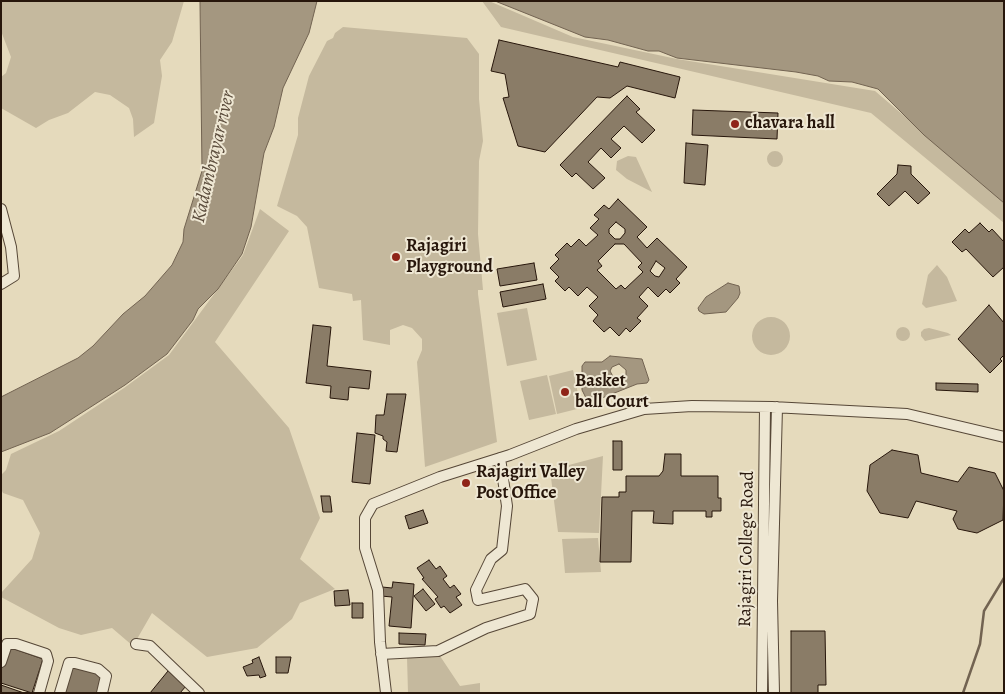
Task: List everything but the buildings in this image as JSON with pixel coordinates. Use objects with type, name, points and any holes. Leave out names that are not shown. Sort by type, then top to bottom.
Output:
[{"type":"street","points":[[1,209],[11,246],[14,276],[1,284]]},
{"type":"street","name":"Rajagiri College Road","points":[[762,693],[765,407]]},
{"type":"street","points":[[386,693],[381,654],[378,590],[365,548],[365,518],[373,504],[440,477],[500,458],[576,429],[644,409],[777,407],[907,414],[1004,437]]},
{"type":"street","name":"Rajagiri College Road","points":[[774,693],[772,602],[777,407]]},
{"type":"street","points":[[381,654],[438,652],[486,628],[530,614],[533,599],[525,590],[478,600],[476,590],[491,559],[502,550],[507,506],[500,458]]},
{"type":"street","points":[[1,662],[7,644],[16,644],[46,654],[48,661],[39,693]]},
{"type":"street","points":[[136,644],[150,646],[199,693]]},
{"type":"street","points":[[60,693],[69,663],[98,669],[106,676],[102,693]]},
{"type":"shaded area","points":[[1,1],[184,1],[172,42],[160,60],[162,76],[154,123],[134,137],[133,119],[129,108],[110,95],[95,92],[68,113],[49,120],[36,128],[1,108],[1,77],[6,73],[11,57],[1,31]]},
{"type":"shaded area","points":[[482,1],[489,1],[573,37],[677,59],[875,91],[1004,201],[1004,223],[871,113],[501,27]]},
{"type":"shaded area","name":"Rajagiri Playground","points":[[343,27],[467,38],[479,54],[479,99],[483,141],[479,161],[478,234],[483,290],[478,290],[478,294],[497,442],[425,467],[417,362],[422,350],[422,339],[412,328],[403,325],[390,330],[390,345],[363,340],[361,300],[353,301],[352,294],[319,288],[307,227],[297,216],[277,206],[298,135],[298,118],[309,76],[327,41],[333,38],[335,33]]},
{"type":"shaded area","points":[[772,151],[778,151],[783,156],[781,165],[772,167],[767,162],[767,156]]},
{"type":"shaded area","points":[[628,156],[636,157],[652,192],[627,179],[616,170],[617,161]]},
{"type":"shaded area","points":[[260,209],[289,231],[215,342],[289,428],[320,518],[300,559],[335,589],[300,603],[292,619],[257,648],[207,657],[152,613],[133,646],[112,628],[81,635],[59,628],[1,597],[1,593],[32,559],[40,533],[23,500],[3,493],[1,489],[1,475],[6,470],[11,454],[59,431],[124,388],[169,355],[243,255]]},
{"type":"shaded area","points":[[937,265],[947,277],[957,301],[926,308],[922,304],[928,275]]},
{"type":"shaded area","points":[[527,308],[537,360],[507,366],[497,313]]},
{"type":"shaded area","points":[[771,317],[784,323],[790,336],[784,349],[771,355],[758,349],[752,336],[758,323]]},
{"type":"shaded area","points":[[900,327],[906,327],[910,334],[906,341],[900,341],[896,337],[896,331]]},
{"type":"shaded area","points":[[929,328],[951,335],[925,341],[921,336],[921,332]]},
{"type":"shaded area","name":"Basket ball Court","points":[[573,370],[581,408],[557,414],[549,376]]},
{"type":"shaded area","points":[[547,375],[556,414],[529,420],[520,381]]},
{"type":"shaded area","points":[[603,456],[599,533],[558,532],[550,470]]},
{"type":"shaded area","points":[[598,538],[601,572],[565,573],[562,539]]},
{"type":"shaded area","points":[[440,656],[460,686],[480,683],[480,693],[408,693],[407,657]]},
{"type":"water","name":"Kadambrayar river","points":[[200,1],[317,1],[309,33],[283,88],[274,127],[264,153],[251,227],[242,254],[218,289],[198,309],[193,320],[167,354],[125,385],[50,433],[1,452],[1,397],[78,358],[93,346],[123,314],[145,296],[172,265],[183,242],[184,229],[202,171]]},
{"type":"water","points":[[495,1],[1004,1],[1004,203],[924,135],[878,89],[852,82],[829,81],[818,76],[796,72],[677,58],[659,51],[648,51],[608,40],[585,37]]},
{"type":"water","points":[[728,283],[739,286],[740,293],[726,312],[704,314],[699,311],[698,308],[706,297]]},
{"type":"water","points":[[610,356],[642,359],[649,380],[647,383],[637,384],[592,402],[587,400],[582,390],[582,366],[585,362],[602,362]],"holes":[[[619,364],[626,370],[624,381],[616,382],[610,371],[612,367]]]},
{"type":"waterway","points":[[963,693],[980,644],[984,611],[1004,578]]},
{"type":"place","name":"chavara hall","points":[[735,124]]},
{"type":"place","name":"Rajagiri Playground","points":[[396,257]]},
{"type":"place","name":"Basket ball Court","points":[[565,392]]},
{"type":"place","name":"Rajagiri Valley Post Office","points":[[466,483]]}]
